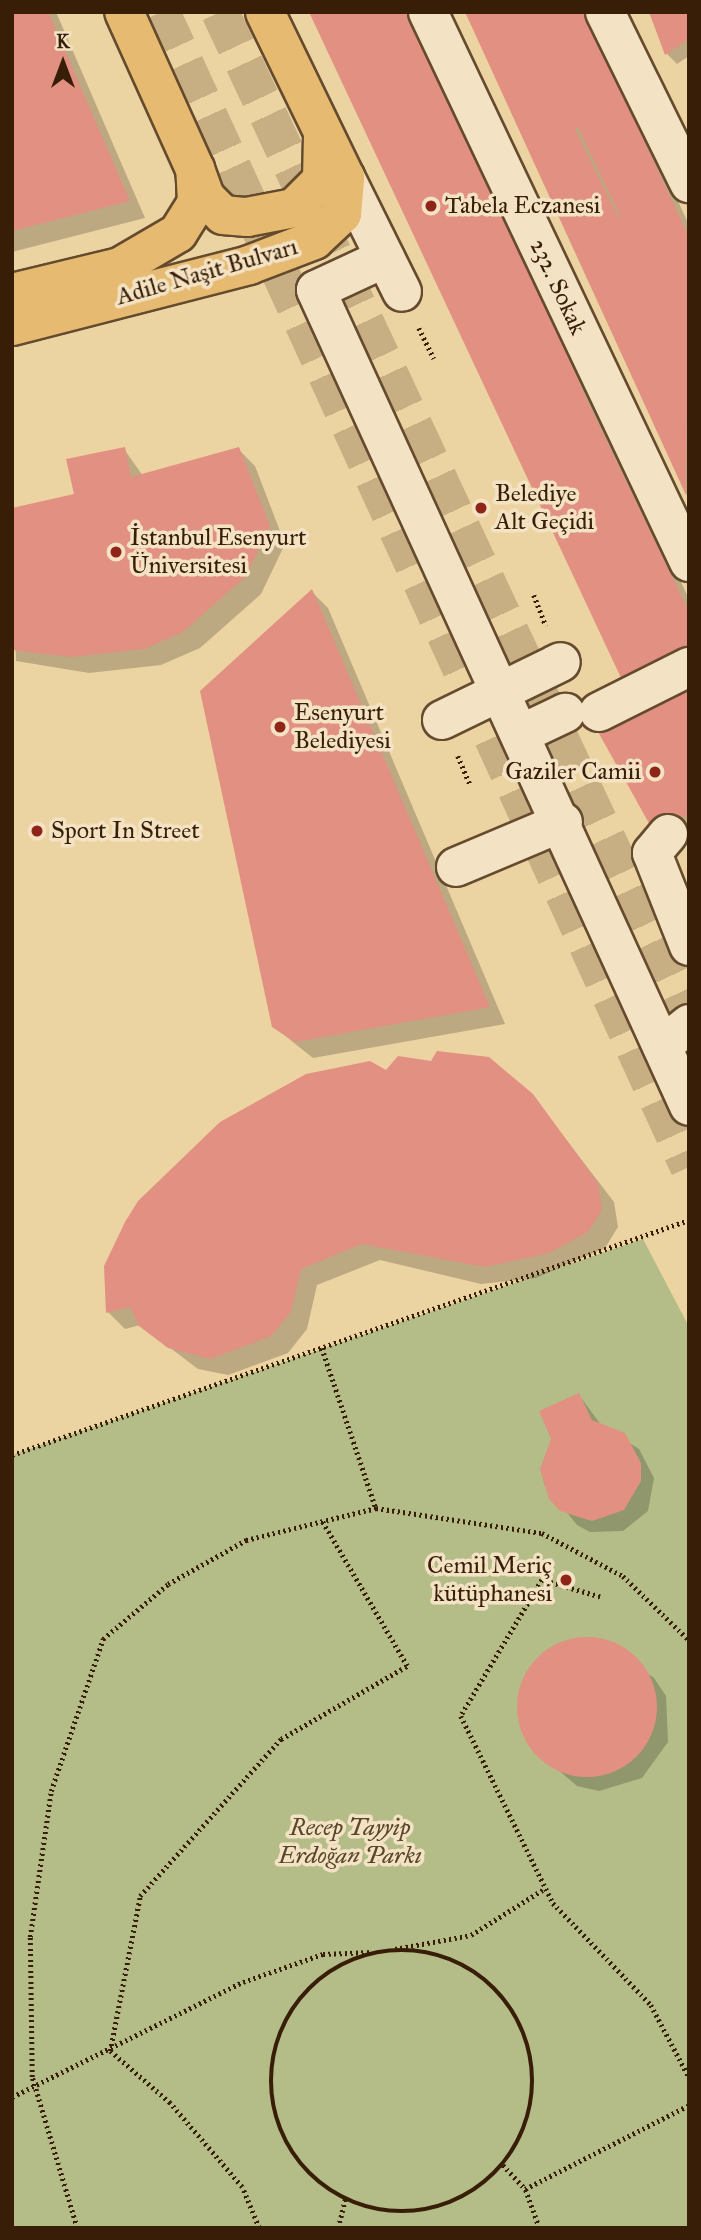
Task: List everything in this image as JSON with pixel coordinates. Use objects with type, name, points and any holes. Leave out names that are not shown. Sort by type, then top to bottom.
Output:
[{"type":"main road","name":"Adile Naşit Bulvarı","points":[[12,293],[120,267],[178,233],[197,202],[195,170],[124,12]]},
{"type":"main road","points":[[265,12],[345,177]]},
{"type":"main road","points":[[195,170],[205,197],[223,215],[247,217],[294,208],[322,180],[323,131]]},
{"type":"main road","name":"Adile Naşit Bulvarı","points":[[12,326],[249,265],[314,240],[342,214],[345,177]]},
{"type":"street","name":"232. Sokak","points":[[428,12],[689,562]]},
{"type":"street","points":[[605,12],[689,183]]},
{"type":"street","points":[[345,177],[402,292]]},
{"type":"street","points":[[385,258],[316,290],[504,690],[562,822],[680,1038],[689,1106]]},
{"type":"street","points":[[442,720],[561,662]]},
{"type":"street","points":[[523,733],[582,712],[689,667]]},
{"type":"street","points":[[457,867],[562,822]]},
{"type":"street","points":[[678,830],[670,860],[689,902]]},
{"type":"street","points":[[678,830],[652,853],[689,946]]},
{"type":"path","points":[[12,1455],[689,1220]]},
{"type":"path","points":[[322,1348],[376,1508]]},
{"type":"path","points":[[77,2228],[36,2090],[30,1937],[51,1791],[103,1639],[168,1584],[246,1540],[376,1508],[541,1533],[623,1576],[689,1640]]},
{"type":"path","points":[[110,2051],[140,1896],[281,1739],[407,1666],[322,1521]]},
{"type":"path","points":[[600,1597],[542,1580],[461,1716],[544,1889],[651,2005],[689,2077]]},
{"type":"path","points":[[12,2097],[36,2090],[243,1982],[323,1954],[380,1951],[425,1951],[466,1966],[500,1993],[524,2030],[534,2072],[530,2115],[503,2165],[483,2186],[445,2206],[402,2214],[345,2199],[322,2187],[292,2155],[273,2115],[270,2071],[280,2029],[304,1992],[339,1965],[380,1951],[471,1935],[544,1889]]},
{"type":"path","points":[[110,2051],[170,2103],[233,2177],[259,2228]]},
{"type":"path","points":[[525,2189],[689,2105]]},
{"type":"path","points":[[503,2165],[525,2189],[539,2228]]},
{"type":"path","points":[[338,2228],[345,2199]]},
{"type":"green space","name":"Recep Tayyip Erdoğan Parkı","points":[[643,1239],[689,1327],[689,2228],[12,2228],[12,1455]]},
{"type":"building","points":[[12,12],[48,12],[130,201],[12,231]]},
{"type":"building","points":[[309,12],[409,12],[511,217],[584,394],[689,612],[689,647],[622,680]]},
{"type":"building","points":[[465,12],[584,12],[689,237],[686,495]],"holes":[[[578,127],[620,216],[618,217],[575,129]]]},
{"type":"building","points":[[649,12],[689,12],[689,39],[665,55]]},
{"type":"building","points":[[125,447],[131,477],[239,447],[270,526],[245,577],[183,632],[144,649],[71,657],[12,650],[12,508],[74,494],[66,459]]},
{"type":"building","points":[[312,589],[490,1007],[295,1042],[272,1027],[200,691]]},
{"type":"building","name":"Gaziler Camii","points":[[689,680],[689,814],[655,834],[597,730]]},
{"type":"building","points":[[437,1051],[489,1057],[533,1094],[598,1183],[602,1210],[588,1232],[549,1253],[485,1267],[362,1244],[301,1269],[291,1312],[271,1336],[210,1359],[168,1348],[139,1326],[130,1307],[106,1313],[104,1266],[125,1222],[138,1201],[220,1122],[306,1074],[370,1061],[386,1070],[398,1056],[431,1061]]},
{"type":"building","points":[[579,1393],[592,1420],[625,1433],[641,1463],[641,1481],[624,1510],[592,1521],[560,1511],[549,1499],[540,1469],[551,1439],[539,1411]]},
{"type":"building","points":[[587,1637],[614,1642],[637,1657],[652,1680],[657,1707],[652,1734],[637,1757],[614,1772],[587,1777],[560,1772],[537,1757],[522,1734],[517,1707],[522,1680],[537,1657],[560,1642]]},
{"type":"tunnel","points":[[161,12],[689,1167]]},
{"type":"tunnel","points":[[220,12],[689,1015]]},
{"type":"place","name":"Tabela Eczanesi","points":[[431,206]]},
{"type":"place","name":"Belediye Alt Geçidi","points":[[481,508]]},
{"type":"place","name":"İstanbul Esenyurt Üniversitesi","points":[[116,552]]},
{"type":"place","name":"Esenyurt Belediyesi","points":[[280,727]]},
{"type":"place","name":"Gaziler Camii","points":[[655,772]]},
{"type":"place","name":"Sport In Street","points":[[37,831]]},
{"type":"place","name":"Cemil Meriç kütüphanesi","points":[[566,1580]]}]
